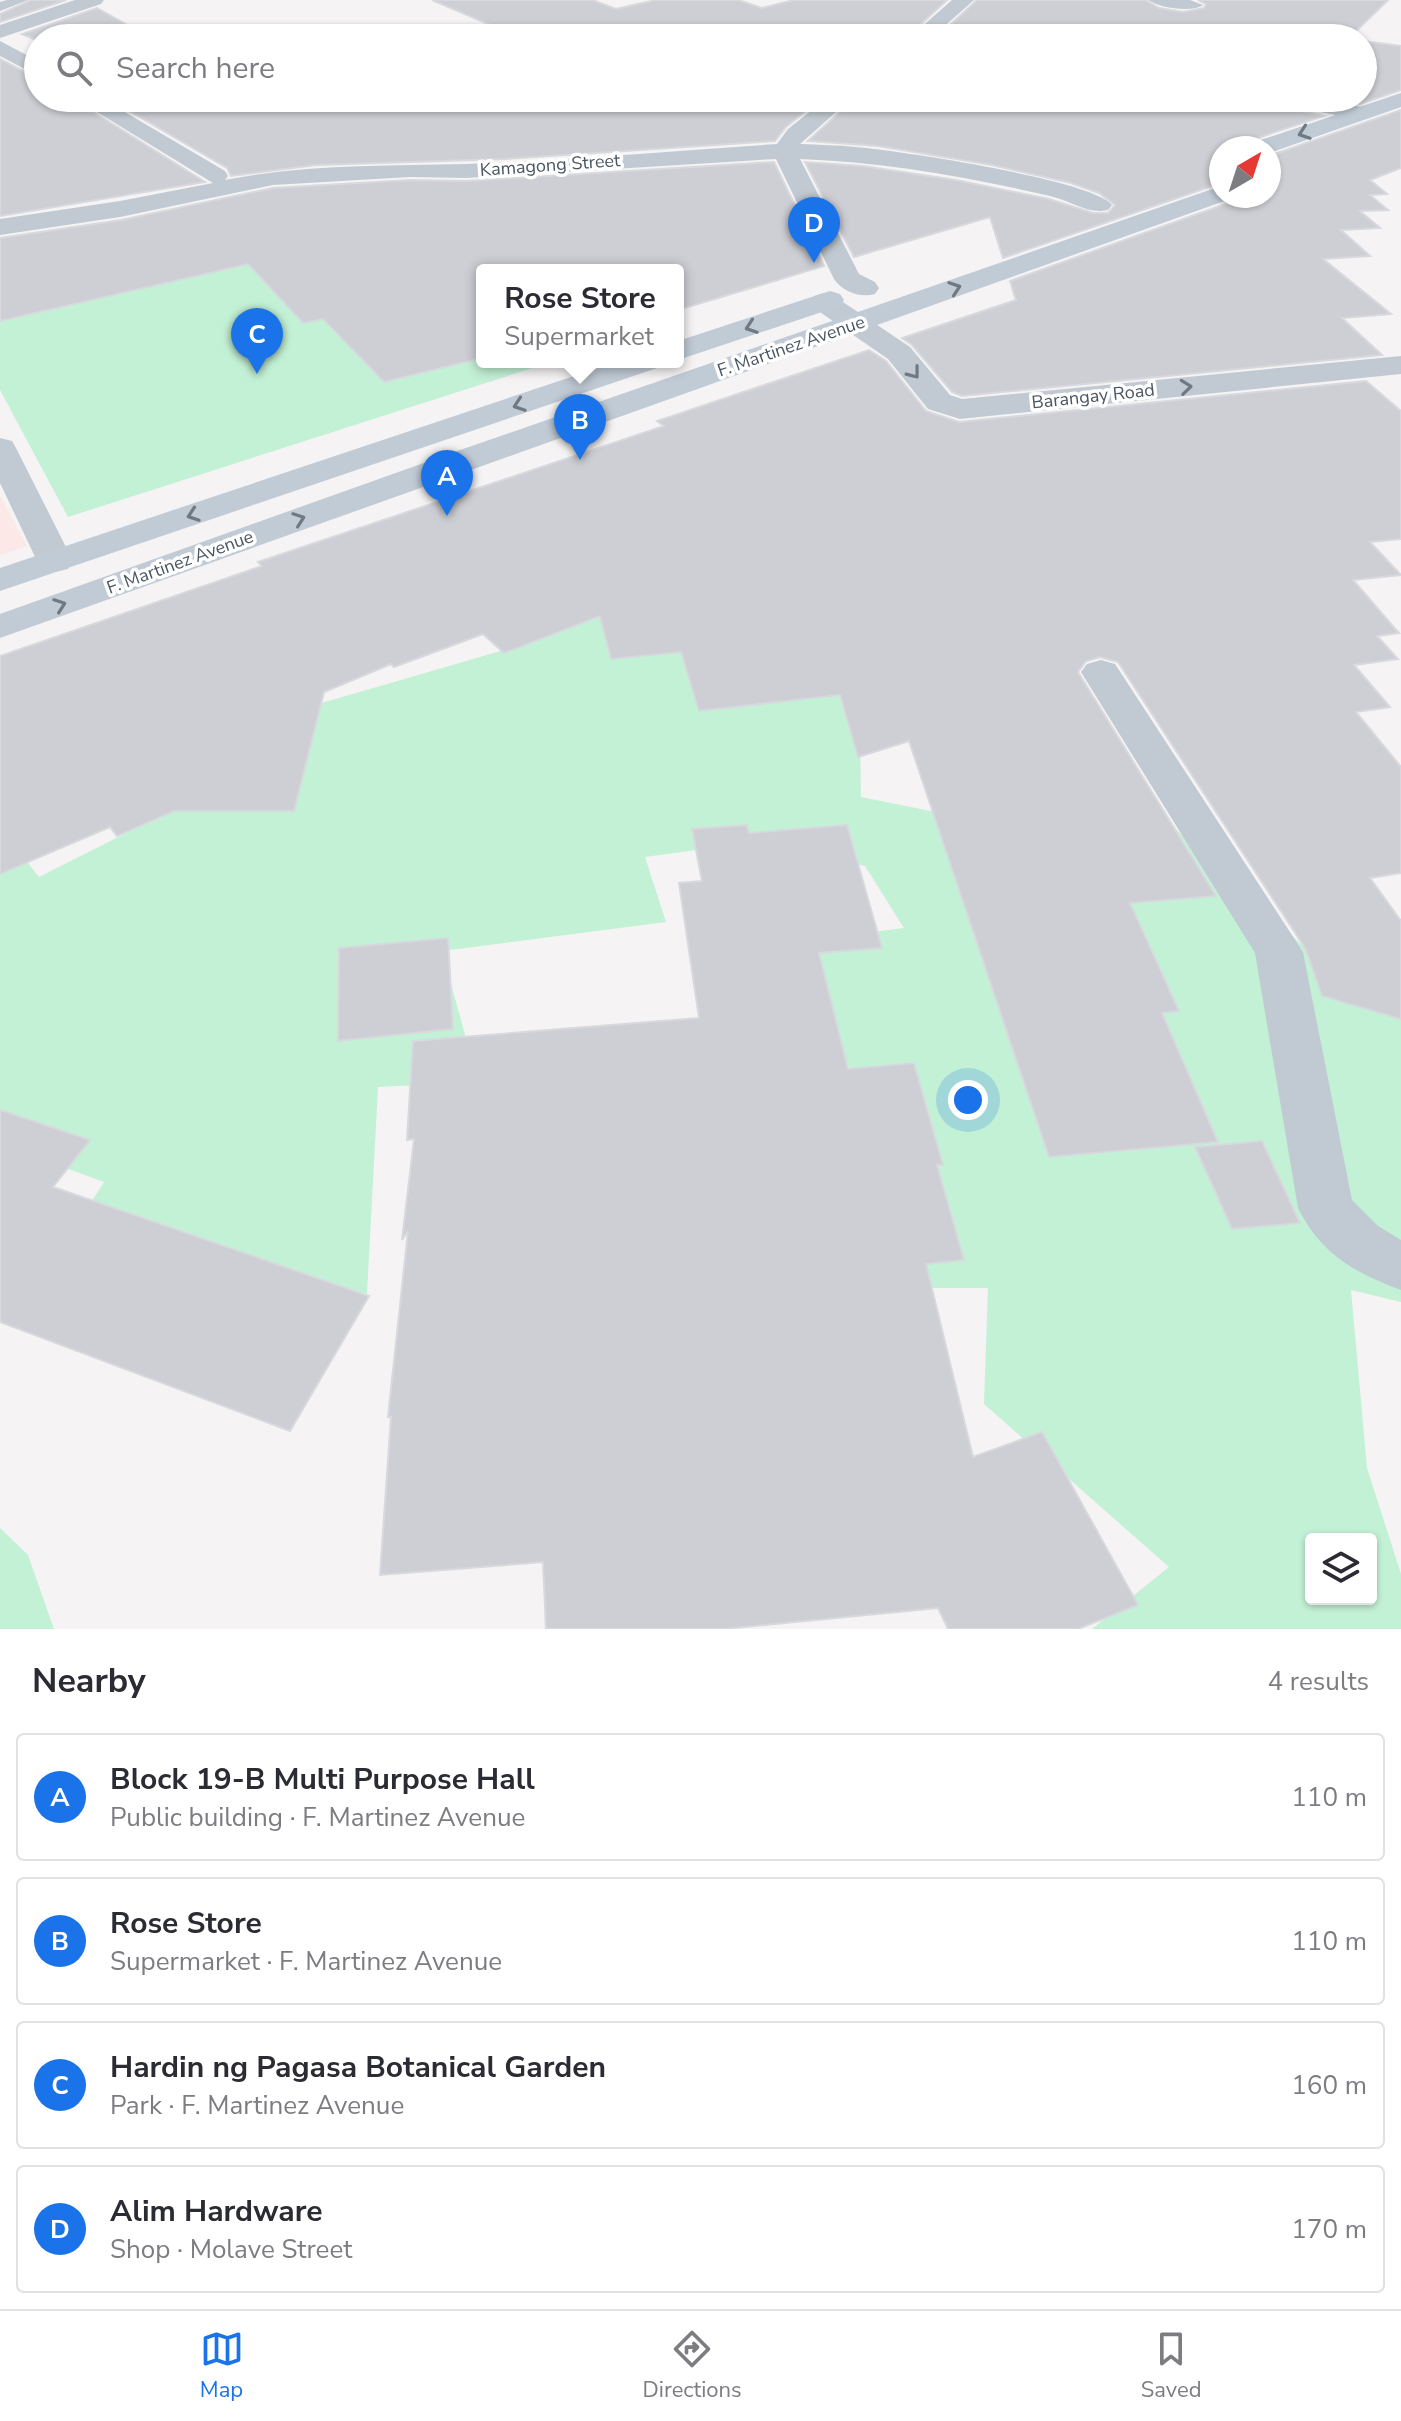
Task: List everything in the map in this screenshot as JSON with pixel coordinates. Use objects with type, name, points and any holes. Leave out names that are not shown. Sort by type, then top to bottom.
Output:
[{"type":"main road","points":[[1377,107],[1401,100]]},
{"type":"main road","points":[[1281,141],[1362,112]]},
{"type":"main road","points":[[1057,220],[1126,195]]},
{"type":"main road","name":"F. Martinez Avenue","points":[[0,627],[1209,198]]},
{"type":"main road","name":"F. Martinez Avenue","points":[[684,349],[876,284]]},
{"type":"main road","name":"F. Martinez Avenue","points":[[0,580],[628,368]]},
{"type":"main road","points":[[90,550],[120,583]]},
{"type":"street","points":[[0,32],[94,0]]},
{"type":"street","points":[[936,24],[964,0]]},
{"type":"street","points":[[0,47],[24,62]]},
{"type":"street","points":[[109,112],[216,176]]},
{"type":"street","points":[[824,112],[796,134],[784,151],[848,279],[876,284]]},
{"type":"street","points":[[1354,112],[1359,113]]},
{"type":"street","name":"Kamagong Street","points":[[0,227],[120,209],[273,178],[466,171],[784,151],[858,154],[1004,178],[1075,194],[1099,205]]},
{"type":"street","name":"Barangay Road","points":[[824,302],[899,353],[939,402],[960,409],[1401,365]]},
{"type":"street","points":[[0,448],[55,561]]},
{"type":"street","points":[[1101,672],[1279,952],[1326,1208],[1347,1237],[1377,1257],[1401,1265]]},
{"type":"lane","points":[[0,7],[21,0]]},
{"type":"lane","points":[[1155,0],[1196,5]]},
{"type":"shaded area","points":[[0,496],[27,546],[0,555]]},
{"type":"green space","points":[[270,228],[476,295],[476,368],[532,368],[68,517],[0,390],[0,285]]},
{"type":"green space","points":[[605,591],[802,616],[860,735],[861,797],[960,817],[1169,823],[1328,969],[1401,960],[1401,1302],[1351,1290],[1367,1468],[1401,1574],[1401,1629],[1092,1629],[1169,1567],[984,1404],[988,1288],[822,1288],[930,1135],[842,1061],[802,941],[904,928],[865,866],[769,840],[645,857],[666,922],[442,951],[478,1082],[378,1087],[367,1294],[85,1212],[104,1182],[0,1144],[0,828],[39,877],[180,806],[164,749],[525,644]]},
{"type":"green space","points":[[0,1528],[28,1555],[54,1629],[0,1629]]},
{"type":"building","points":[[31,0],[66,0],[0,22],[0,14]]},
{"type":"building","points":[[432,0],[592,0],[616,9],[656,0],[738,0],[762,8],[794,0],[947,0],[921,24],[488,24]]},
{"type":"building","points":[[977,0],[1145,0],[1159,8],[1183,12],[1204,8],[1206,4],[1198,0],[1388,0],[1363,24],[951,24]]},
{"type":"building","points":[[97,8],[126,24],[51,24]]},
{"type":"building","points":[[1377,43],[1401,46],[1401,90],[1377,98]]},
{"type":"building","points":[[0,59],[24,72],[24,112],[93,112],[205,182],[0,216]]},
{"type":"building","points":[[1401,110],[1401,168],[1370,180],[1387,194],[1370,195],[1388,210],[1360,211],[1380,228],[1341,230],[1370,256],[1323,259],[1391,314],[1342,318],[1382,355],[962,396],[952,392],[912,345],[902,338],[1016,300],[1010,281],[1214,208],[1281,208],[1281,152]]},
{"type":"building","points":[[131,112],[805,112],[775,141],[506,159],[316,165],[231,176],[227,168]]},
{"type":"building","points":[[840,112],[1306,112],[1324,116],[1263,136],[1209,136],[1209,187],[1003,258],[990,217],[854,257],[805,162],[863,166],[956,180],[1049,199],[1093,213],[1108,213],[1115,205],[1099,193],[1071,183],[992,165],[878,146],[808,141]]},
{"type":"building","points":[[774,162],[824,266],[684,308],[684,264],[476,264],[476,359],[384,382],[323,319],[303,323],[248,264],[0,321],[0,238],[121,220],[273,188],[410,180],[466,181]]},
{"type":"building","points":[[869,350],[886,361],[926,411],[959,422],[1366,381],[1401,411],[1401,539],[1370,542],[1401,575],[1353,580],[1399,633],[1377,636],[1398,659],[1354,665],[1390,707],[1356,712],[1401,767],[1401,873],[1370,878],[1401,921],[1401,1019],[1322,996],[1306,950],[1118,662],[1100,657],[1086,661],[1078,672],[1216,896],[1130,903],[1179,1011],[1162,1013],[1218,1142],[1049,1157],[909,741],[858,757],[840,695],[699,711],[681,652],[611,659],[600,616],[504,653],[483,634],[394,667],[391,664],[324,692],[294,811],[174,811],[117,836],[110,827],[0,874],[0,656],[262,566],[258,562],[664,426],[657,421]]},
{"type":"building","points":[[747,825],[749,833],[847,825],[882,948],[819,953],[848,1069],[914,1063],[943,1165],[937,1165],[964,1260],[926,1264],[973,1457],[1042,1432],[1138,1605],[1078,1629],[948,1629],[938,1608],[724,1629],[546,1629],[543,1562],[380,1575],[391,1417],[388,1417],[408,1231],[402,1240],[414,1139],[407,1140],[413,1041],[699,1018],[679,883],[702,881],[692,829]]},
{"type":"building","points":[[448,938],[453,1029],[338,1041],[339,948]]},
{"type":"building","points":[[0,1110],[90,1140],[53,1187],[369,1296],[290,1431],[0,1322]]},
{"type":"building","points":[[1262,1141],[1300,1223],[1232,1229],[1195,1147]]},
{"type":"place","name":"Alim Hardware","points":[[814,263]]},
{"type":"place","name":"Hardin ng Pagasa Botanical Garden","points":[[257,374]]},
{"type":"place","name":"Rose Store","points":[[580,460]]},
{"type":"place","name":"Block 19-B Multi Purpose Hall","points":[[447,516]]}]
